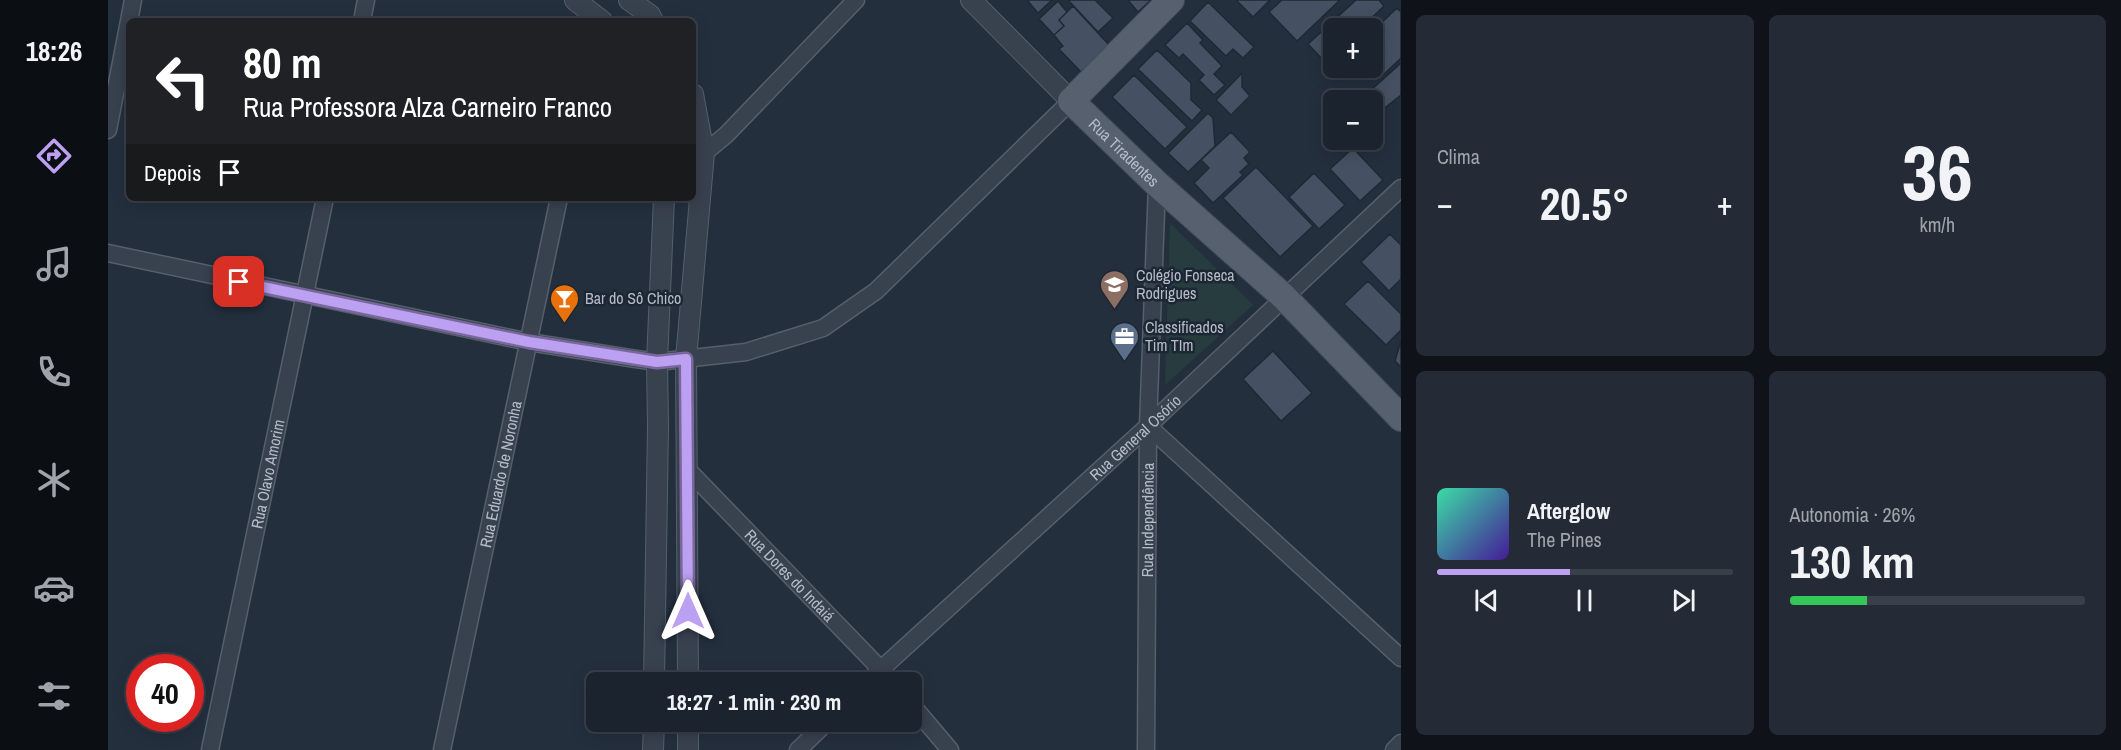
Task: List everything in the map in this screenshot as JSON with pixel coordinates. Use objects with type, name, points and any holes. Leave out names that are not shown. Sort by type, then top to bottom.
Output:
[{"type":"main road","points":[[1071,100],[1171,0]]},
{"type":"main road","name":"Rua Tiradentes","points":[[1071,100],[1157,183],[1284,297],[1401,418]]},
{"type":"street","points":[[130,18],[133,0]]},
{"type":"street","points":[[363,18],[366,0]]},
{"type":"street","points":[[575,0],[597,18]]},
{"type":"street","points":[[629,0],[652,18]]},
{"type":"street","points":[[704,153],[726,135],[856,0]]},
{"type":"street","name":"Rua Tiradentes","points":[[971,0],[1071,100]]},
{"type":"street","points":[[108,130],[126,36]]},
{"type":"street","points":[[108,253],[529,342],[657,362],[746,352],[823,328],[876,291],[1071,100]]},
{"type":"street","points":[[688,672],[686,359],[704,153],[696,110]]},
{"type":"street","name":"Rua Independência","points":[[1146,750],[1148,426],[1157,183]]},
{"type":"street","name":"Rua General Osório","points":[[877,672],[1148,426],[1401,188]]},
{"type":"street","name":"Rua Olavo Amorim","points":[[210,750],[324,201]]},
{"type":"street","name":"Rua Eduardo de Noronha","points":[[442,750],[558,201]]},
{"type":"street","points":[[654,672],[657,362],[664,201]]},
{"type":"street","points":[[1148,426],[1401,658]]},
{"type":"street","name":"Rua Dores do Indaiá","points":[[687,469],[884,672]]},
{"type":"street","points":[[922,717],[950,750]]},
{"type":"street","points":[[653,750],[654,732]]},
{"type":"street","points":[[688,732],[688,750]]},
{"type":"street","points":[[798,750],[817,732]]},
{"type":"street","points":[[1394,750],[1401,743]]},
{"type":"green space","points":[[1170,223],[1253,305],[1165,385]]},
{"type":"building","points":[[1027,0],[1052,0],[1038,13]]},
{"type":"building","points":[[1068,0],[1095,0],[1113,18],[1098,32]]},
{"type":"building","points":[[1128,0],[1151,0],[1138,12]]},
{"type":"building","points":[[1236,0],[1270,0],[1253,17]]},
{"type":"building","points":[[1282,0],[1340,0],[1297,41],[1269,12]]},
{"type":"building","points":[[1356,0],[1379,0],[1384,6],[1371,18],[1336,18]]},
{"type":"building","points":[[1058,1],[1067,12],[1059,20],[1064,26],[1054,35],[1039,19]]},
{"type":"building","points":[[1208,2],[1254,47],[1243,58],[1233,49],[1226,56],[1190,21]]},
{"type":"building","points":[[1073,6],[1110,46],[1081,72],[1059,49],[1063,46],[1054,35],[1064,26],[1059,20]]},
{"type":"building","points":[[1397,8],[1401,12],[1401,58],[1383,75],[1383,21]]},
{"type":"building","points":[[1187,23],[1203,40],[1200,43],[1222,66],[1214,74],[1225,85],[1214,95],[1199,80],[1204,75],[1183,54],[1179,58],[1165,45]]},
{"type":"building","points":[[1323,30],[1323,60],[1308,44]]},
{"type":"building","points":[[1157,50],[1191,83],[1191,100],[1202,110],[1192,121],[1138,69]]},
{"type":"building","points":[[1401,63],[1401,95],[1383,109],[1383,90],[1371,90]]},
{"type":"building","points":[[1242,73],[1242,87],[1250,96],[1231,115],[1216,100]]},
{"type":"building","points":[[1134,75],[1187,127],[1165,149],[1112,97]]},
{"type":"building","points":[[1208,113],[1213,118],[1215,146],[1188,172],[1168,153]]},
{"type":"building","points":[[1231,132],[1250,152],[1244,158],[1249,164],[1240,172],[1243,175],[1213,203],[1194,183],[1209,168],[1201,160]]},
{"type":"building","points":[[1351,150],[1355,150],[1383,180],[1360,201],[1330,169]]},
{"type":"building","points":[[1256,167],[1313,226],[1280,257],[1223,198]]},
{"type":"building","points":[[1314,173],[1345,205],[1319,229],[1289,197]]},
{"type":"building","points":[[1390,234],[1401,245],[1401,279],[1389,291],[1361,262]]},
{"type":"building","points":[[1368,281],[1401,314],[1401,330],[1386,345],[1344,304]]},
{"type":"building","points":[[1401,341],[1401,367],[1395,361]]},
{"type":"building","points":[[1273,351],[1312,393],[1281,421],[1243,379]]},
{"type":"place","name":"Colégio Fonseca Rodrigues","points":[[1115,310]]},
{"type":"place","name":"Bar do Sô Chico","points":[[564,324]]},
{"type":"place","name":"Classificados Tim TIm","points":[[1124,362]]},
{"type":"route","points":[[239,282],[529,342],[657,362],[686,359],[688,611]]}]
